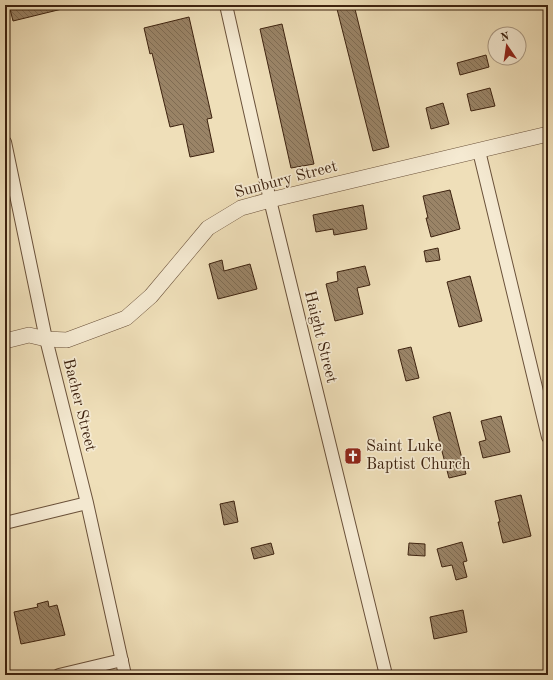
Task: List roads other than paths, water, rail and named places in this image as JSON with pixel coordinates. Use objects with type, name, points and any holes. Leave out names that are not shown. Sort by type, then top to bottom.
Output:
[{"type":"street","name":"Haight Street","points":[[226,5],[270,200],[386,675]]},
{"type":"street","name":"Sunbury Street","points":[[5,341],[29,335],[46,339],[67,340],[126,318],[151,296],[208,228],[241,208],[548,134]]},
{"type":"street","name":"Bacher Street","points":[[5,142],[46,339],[87,503],[125,675]]},
{"type":"street","points":[[479,151],[548,437]]},
{"type":"street","points":[[5,523],[87,503]]},
{"type":"street","points":[[59,675],[122,660]]},
{"type":"place","name":"Saint Luke Baptist Church","points":[[353,456]]}]
